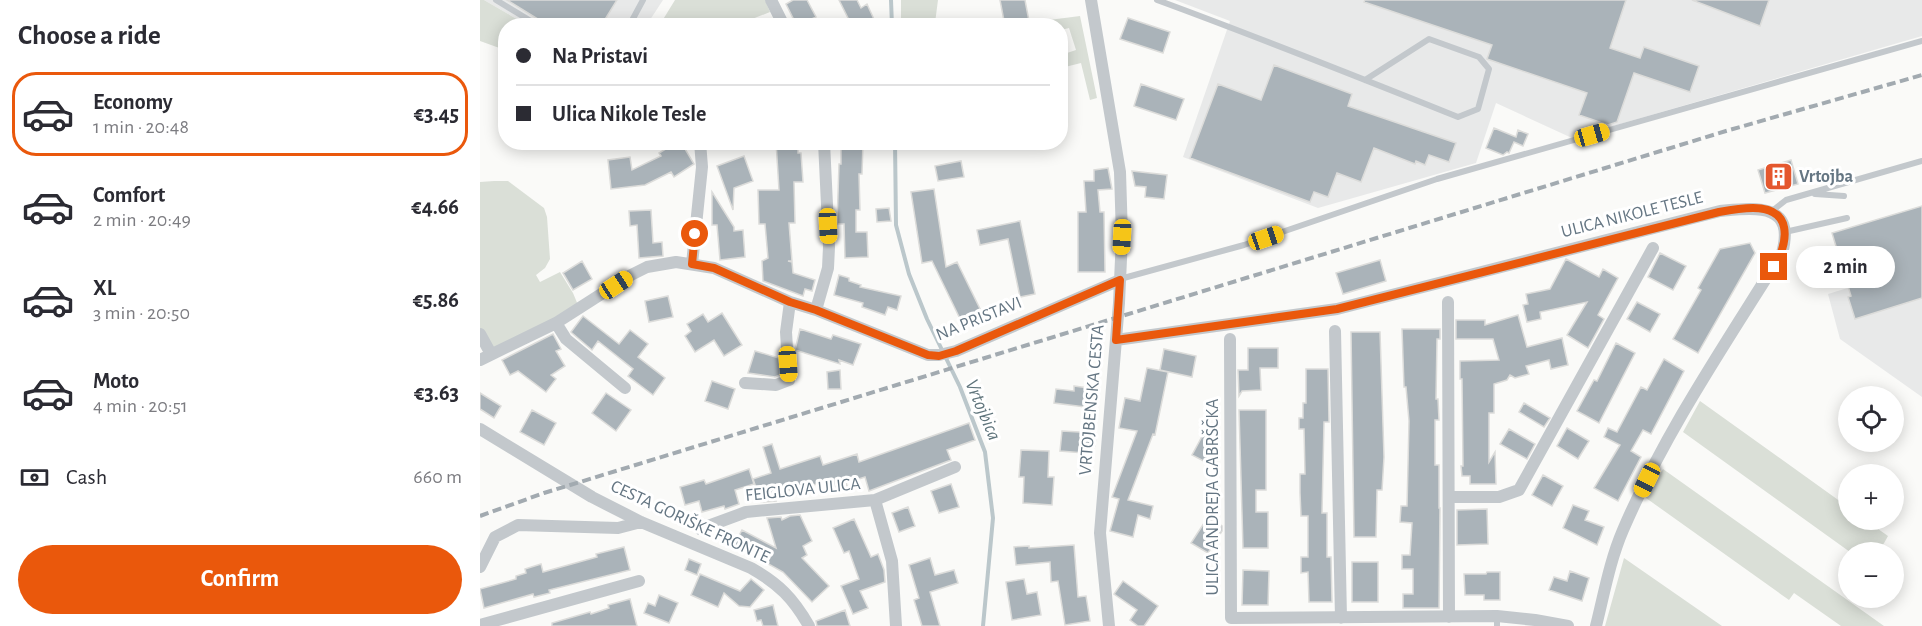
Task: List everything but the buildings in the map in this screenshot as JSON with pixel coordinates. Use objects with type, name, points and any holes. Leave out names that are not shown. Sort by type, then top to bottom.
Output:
[{"type":"street","points":[[771,0],[780,18]]},
{"type":"street","name":"VRTOJBENSKA CESTA","points":[[1091,0],[1120,172],[1120,280],[1100,533],[1109,626]]},
{"type":"street","points":[[692,264],[702,167],[701,150]]},
{"type":"street","points":[[816,310],[828,268],[824,150]]},
{"type":"street","name":"ULICA NIKOLE TESLE","points":[[1116,340],[1337,309],[1719,212],[1754,208],[1772,212]]},
{"type":"street","points":[[1596,626],[1618,544],[1646,482],[1692,399],[1782,254],[1786,240],[1783,222],[1772,212]]},
{"type":"street","points":[[1450,497],[1499,497],[1519,490],[1653,248]]},
{"type":"street","name":"NA PRISTAVI","points":[[480,360],[556,323],[647,267],[676,262],[714,268],[790,302],[816,310],[928,355],[939,356],[956,351],[1120,280]]},
{"type":"street","points":[[745,383],[776,385],[789,380],[786,332],[790,302]]},
{"type":"street","points":[[1448,302],[1449,617]]},
{"type":"street","points":[[556,323],[566,339],[624,388]]},
{"type":"street","points":[[1335,331],[1341,618]]},
{"type":"street","points":[[480,334],[491,354]]},
{"type":"street","name":"ULICA ANDREJA GABRŠČKA","points":[[1230,339],[1231,618],[1449,617],[1497,621],[1535,620],[1568,626]]},
{"type":"street","name":"CESTA GORIŠKE FRONTE","points":[[480,429],[592,497],[641,522],[751,568],[767,577],[783,589],[800,610],[808,626]]},
{"type":"street","name":"FEIGLOVA ULICA","points":[[700,529],[746,512],[875,500],[955,467]]},
{"type":"street","name":"FEIGLOVA ULICA","points":[[875,500],[892,561],[896,626]]},
{"type":"street","points":[[480,567],[495,537],[518,525],[618,528],[641,522]]},
{"type":"street","points":[[480,625],[639,581]]},
{"type":"lane","points":[[496,0],[526,18]]},
{"type":"lane","points":[[634,18],[644,0]]},
{"type":"lane","points":[[1157,0],[1284,47],[1365,80],[1458,117],[1478,109],[1489,69],[1479,57],[1429,39],[1365,80]]},
{"type":"lane","points":[[1120,280],[1244,245],[1437,179],[1922,41]]},
{"type":"lane","points":[[1772,212],[1786,200],[1922,161]]},
{"type":"lane","points":[[1812,193],[1844,196]]},
{"type":"lane","points":[[1785,232],[1847,218]]},
{"type":"shaded area","points":[[480,0],[484,0],[515,18],[498,18],[498,47],[480,41]]},
{"type":"shaded area","points":[[484,0],[663,0],[651,18],[515,18]]},
{"type":"shaded area","points":[[675,0],[765,0],[770,12],[755,18],[664,18]]},
{"type":"shaded area","points":[[901,0],[938,0],[936,18],[901,18]]},
{"type":"shaded area","points":[[1175,0],[1922,0],[1922,36],[1572,138],[1496,103],[1476,163],[1318,208],[1183,157],[1230,21]]},
{"type":"shaded area","points":[[1080,16],[1097,98],[1090,100],[1081,63],[1068,66],[1068,53],[1076,50],[1068,28],[1068,18],[1064,18]]},
{"type":"shaded area","points":[[508,181],[544,208],[547,217],[550,259],[545,268],[536,275],[540,282],[560,272],[578,305],[494,350],[480,328],[480,182]]},
{"type":"shaded area","points":[[1922,265],[1922,397],[1840,339],[1828,294]]},
{"type":"shaded area","points":[[1700,401],[1838,500],[1838,530],[1880,530],[1888,536],[1885,542],[1838,543],[1683,432]]},
{"type":"shaded area","points":[[1663,469],[1838,593],[1838,608],[1859,608],[1884,626],[1841,626],[1794,593],[1789,600],[1646,498]]},
{"type":"shaded area","points":[[1624,558],[1722,626],[1605,626]]},
{"type":"waterway","name":"Vrtojbica","points":[[891,0],[892,18]]},
{"type":"waterway","name":"Vrtojbica","points":[[895,150],[896,225],[909,274],[927,319],[960,387],[985,452],[993,518],[983,626]]},
{"type":"railway","points":[[480,516],[544,493],[1726,131],[1922,75]]},
{"type":"place","name":"Vrtojba","points":[[1778,177]]},
{"type":"route","points":[[695,234],[692,264],[714,268],[790,302],[816,310],[928,355],[939,356],[956,351],[1120,280],[1116,340],[1144,334],[1337,309],[1719,212],[1754,208],[1772,212],[1783,222],[1786,240],[1782,254],[1774,267]]}]
